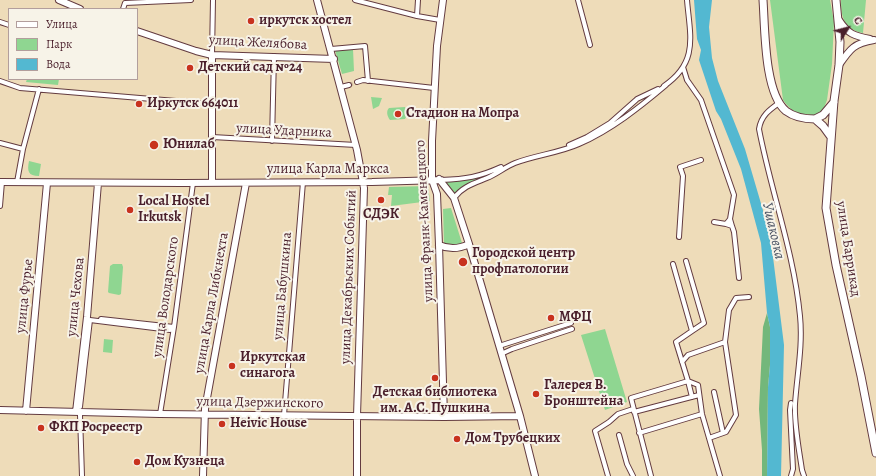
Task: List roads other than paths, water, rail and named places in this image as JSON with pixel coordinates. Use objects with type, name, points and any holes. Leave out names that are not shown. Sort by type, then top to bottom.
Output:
[{"type":"main road","points":[[59,0],[69,2],[78,8]]},
{"type":"main road","name":"улица Декабрьских Событий","points":[[317,0],[334,58],[364,182],[365,198],[356,476]]},
{"type":"main road","name":"улица Франк-Каменецкого","points":[[443,0],[434,88],[432,180],[436,190],[439,245],[444,417]]},
{"type":"main road","points":[[763,0],[766,51],[770,79],[776,98],[786,111],[793,115],[816,119],[831,137]]},
{"type":"main road","name":"улица Баррикад","points":[[836,0],[840,42],[839,65],[834,102],[826,208],[836,265],[861,376],[876,453]]},
{"type":"main road","points":[[838,20],[845,29],[853,35],[875,40]]},
{"type":"main road","name":"улица Желябова","points":[[138,31],[212,55],[334,58]]},
{"type":"main road","points":[[839,65],[850,49],[856,44],[875,40]]},
{"type":"main road","points":[[212,55],[212,183]]},
{"type":"main road","points":[[816,119],[823,115],[834,102]]},
{"type":"main road","points":[[432,170],[435,176],[441,180],[454,198],[520,416],[535,476]]},
{"type":"main road","name":"улица Карла Маркса","points":[[1,182],[246,183],[441,180]]},
{"type":"main road","name":"улица Фурье","points":[[26,411],[47,183]]},
{"type":"main road","name":"улица Чехова","points":[[79,411],[98,183]]},
{"type":"main road","name":"улица Карла Либкнехта","points":[[203,476],[205,414],[246,183]]},
{"type":"main road","points":[[436,190],[439,185],[442,184],[446,186]]},
{"type":"main road","points":[[439,245],[446,248],[454,248],[469,244]]},
{"type":"main road","name":"улица Дзержинского","points":[[0,410],[160,414],[444,417],[520,416]]},
{"type":"street","points":[[123,8],[124,3],[191,0]]},
{"type":"street","points":[[212,55],[213,0]]},
{"type":"street","points":[[355,0],[417,16],[440,20]]},
{"type":"street","points":[[417,16],[418,0]]},
{"type":"street","points":[[578,0],[590,45]]},
{"type":"street","points":[[454,198],[459,191],[515,164],[578,144],[592,137],[605,130],[641,105],[661,89],[667,87],[683,67],[689,54],[690,44],[687,0]]},
{"type":"street","points":[[331,49],[365,46],[368,81]]},
{"type":"street","points":[[272,141],[274,56]]},
{"type":"street","points":[[683,67],[687,80],[701,100],[734,195],[730,219],[734,232],[739,278]]},
{"type":"street","points":[[357,82],[363,80],[434,88]]},
{"type":"street","points":[[0,81],[20,88],[212,104]]},
{"type":"street","points":[[341,87],[349,85]]},
{"type":"street","name":"улица Карла Маркса","points":[[441,180],[476,177],[518,160],[567,145],[587,137],[610,123],[637,100],[667,87]]},
{"type":"street","points":[[16,182],[38,89]]},
{"type":"street","points":[[637,100],[637,105],[641,105]]},
{"type":"street","points":[[780,102],[766,113],[760,121],[760,129],[770,178],[781,214],[798,297],[801,332],[795,406],[802,470],[804,476]]},
{"type":"street","name":"улица Ударника","points":[[212,137],[356,145]]},
{"type":"street","points":[[0,143],[23,149]]},
{"type":"street","points":[[679,235],[683,176],[680,167],[701,160]]},
{"type":"street","points":[[0,206],[1,182]]},
{"type":"street","name":"улица Бабушкина","points":[[284,415],[303,182]]},
{"type":"street","name":"улица Володарского","points":[[160,414],[174,327],[193,183]]},
{"type":"street","points":[[726,224],[730,219]]},
{"type":"street","points":[[714,222],[732,226]]},
{"type":"street","points":[[686,261],[704,323],[676,342],[692,397]]},
{"type":"street","points":[[674,264],[692,331]]},
{"type":"street","points":[[709,438],[726,432],[736,415],[725,342],[729,310],[736,298],[749,297]]},
{"type":"street","points":[[86,317],[174,327]]},
{"type":"street","points":[[82,476],[79,411],[90,320],[170,330]]},
{"type":"street","points":[[499,346],[570,323]]},
{"type":"street","points":[[501,354],[572,329]]},
{"type":"street","points":[[682,362],[688,355],[725,342]]},
{"type":"street","points":[[651,476],[631,398],[688,381],[698,385],[702,414],[720,476]]},
{"type":"street","points":[[714,392],[722,433]]},
{"type":"street","points":[[608,476],[595,431],[618,414],[699,395]]},
{"type":"street","points":[[791,402],[790,410],[793,468],[791,476]]},
{"type":"street","points":[[639,433],[702,414]]},
{"type":"street","points":[[619,435],[627,464],[633,476]]},
{"type":"water","name":"Ушаковка","points":[[694,0],[712,0],[709,27],[712,58],[718,81],[745,149],[767,224],[773,257],[784,345],[781,476],[767,476],[770,327],[767,313],[761,243],[741,169],[721,119],[716,111],[699,60],[701,50],[697,39]]},
{"type":"tunnel","points":[[349,85],[357,82]]},
{"type":"place","name":"иркутск хостел","points":[[251,21]]},
{"type":"place","name":"Детский сад №24","points":[[190,68]]},
{"type":"place","name":"Иркутск 664011","points":[[139,104]]},
{"type":"place","name":"Стадион на Мопра","points":[[398,114]]},
{"type":"place","name":"Юнилаб","points":[[154,145]]},
{"type":"place","name":"СДЭК","points":[[381,200]]},
{"type":"place","name":"Local Hostel Irkutsk","points":[[130,210]]},
{"type":"place","name":"Городской центр профпатологии","points":[[463,262]]},
{"type":"place","name":"МФЦ","points":[[551,318]]},
{"type":"place","name":"Иркутская синагога","points":[[232,366]]},
{"type":"place","name":"Детская библиотека им. А.С. Пушкина","points":[[435,378]]},
{"type":"place","name":"Галерея В. Бронштейна","points":[[536,394]]},
{"type":"place","name":"Heivic House","points":[[222,424]]},
{"type":"place","name":"ФКП Росреестр","points":[[41,428]]},
{"type":"place","name":"Дом Трубецких","points":[[457,439]]},
{"type":"place","name":"Дом Кузнеца","points":[[137,462]]}]
